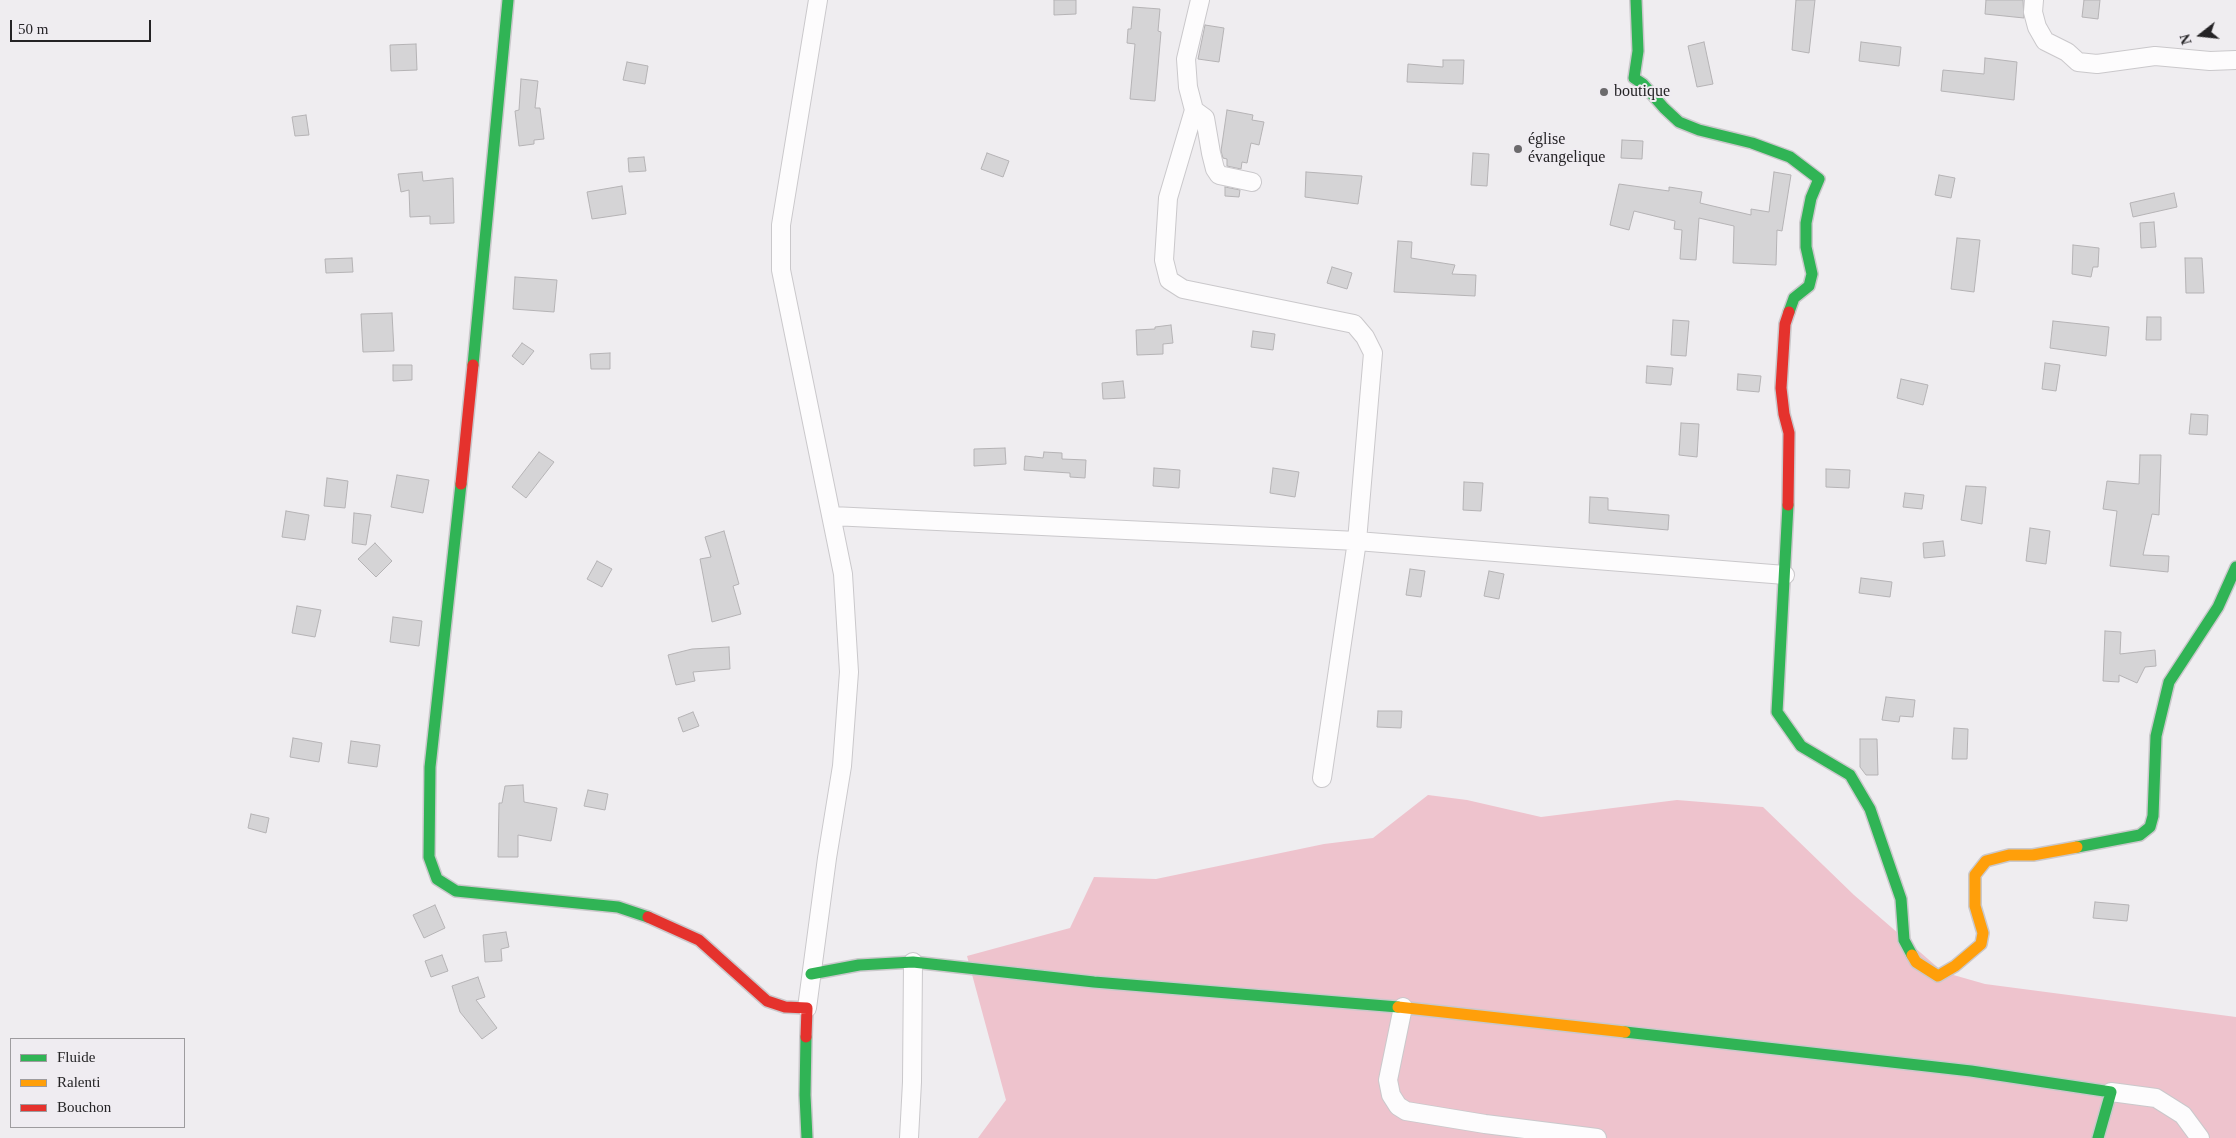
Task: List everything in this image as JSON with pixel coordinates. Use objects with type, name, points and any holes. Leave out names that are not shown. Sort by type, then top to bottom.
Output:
[{"type":"street","points":[[508,0],[473,370],[430,767],[429,857],[437,879],[456,891],[618,907],[659,921],[699,940],[767,1001],[785,1007],[807,1008]]},
{"type":"street","points":[[806,1138],[807,1008],[842,766],[849,672],[843,574],[781,270],[782,217],[818,0]]},
{"type":"street","points":[[1200,0],[1186,59],[1188,87],[1194,110],[1168,198],[1164,260],[1169,280],[1183,290],[1354,324],[1365,336],[1373,353],[1357,541],[1322,778]]},
{"type":"street","points":[[1636,0],[1638,51],[1634,78],[1643,84],[1664,108],[1679,122],[1698,130],[1752,143],[1790,157],[1819,180],[1811,198],[1806,223],[1806,247],[1812,274],[1808,286],[1794,298],[1785,324],[1781,388],[1789,434],[1790,466],[1777,712],[1801,746],[1850,775],[1870,809],[1901,899],[1904,940],[1916,962],[1938,976],[1955,966],[1981,944],[1983,933],[1975,906],[1974,875],[1986,861],[2009,855],[2033,855],[2124,839],[2140,835],[2150,827],[2154,816],[2156,736],[2169,682],[2218,607],[2236,567]]},
{"type":"street","points":[[2034,0],[2032,12],[2045,41],[2067,52],[2078,62],[2097,64],[2155,56],[2210,61],[2236,60]]},
{"type":"street","points":[[1194,110],[1205,118],[1215,170],[1219,175],[1252,182]]},
{"type":"street","points":[[832,516],[1357,541],[1785,576]]},
{"type":"street","points":[[811,974],[859,965],[912,962],[1094,982],[1403,1007],[1971,1071],[2156,1098],[2183,1115],[2200,1138]]},
{"type":"street","points":[[909,1138],[912,1082],[912,962]]},
{"type":"street","points":[[1403,1007],[1388,1080],[1391,1096],[1398,1106],[1406,1111],[1485,1124],[1597,1138]]},
{"type":"street","points":[[2098,1138],[2111,1092]]},
{"type":"shaded area","points":[[1428,795],[1467,800],[1541,817],[1677,800],[1763,807],[1854,895],[1943,972],[1985,984],[2236,1017],[2236,1138],[978,1138],[1006,1100],[967,956],[1070,928],[1094,877],[1156,879],[1324,844],[1373,838]]},
{"type":"building","points":[[1054,0],[1076,0],[1076,14],[1054,15]]},
{"type":"building","points":[[1796,0],[1815,0],[1809,53],[1792,50]]},
{"type":"building","points":[[1986,0],[2023,0],[2024,18],[1985,14]]},
{"type":"building","points":[[2084,0],[2100,0],[2098,19],[2082,17]]},
{"type":"building","points":[[1133,7],[1160,9],[1158,31],[1161,32],[1155,101],[1130,99],[1135,44],[1127,43],[1128,29],[1131,29]]},
{"type":"building","points":[[1205,25],[1224,28],[1219,62],[1198,59]]},
{"type":"building","points":[[1704,42],[1713,84],[1697,87],[1688,46]]},
{"type":"building","points":[[1861,42],[1901,47],[1899,66],[1859,61]]},
{"type":"building","points":[[416,44],[417,70],[391,71],[390,45]]},
{"type":"building","points":[[1985,58],[2017,62],[2014,100],[1941,91],[1943,70],[1984,74]]},
{"type":"building","points":[[1443,60],[1464,60],[1463,84],[1407,82],[1408,64],[1443,67]]},
{"type":"building","points":[[627,62],[648,66],[645,84],[623,80]]},
{"type":"building","points":[[521,79],[538,81],[535,108],[540,108],[544,139],[534,140],[534,144],[519,146],[515,111],[519,110]]},
{"type":"building","points":[[1227,110],[1253,115],[1252,120],[1264,122],[1259,145],[1251,143],[1247,163],[1242,162],[1241,169],[1227,166],[1227,159],[1223,158],[1221,151]]},
{"type":"building","points":[[306,115],[309,135],[295,136],[292,117]]},
{"type":"building","points":[[1622,140],[1643,141],[1642,159],[1621,158]]},
{"type":"building","points":[[987,153],[1009,161],[1003,177],[981,169]]},
{"type":"building","points":[[1473,153],[1489,154],[1487,186],[1471,185]]},
{"type":"building","points":[[644,157],[646,171],[629,172],[628,158]]},
{"type":"building","points":[[422,172],[423,181],[453,178],[454,223],[430,224],[430,216],[410,217],[409,190],[401,192],[398,174]]},
{"type":"building","points":[[1306,172],[1362,176],[1358,204],[1305,197]]},
{"type":"building","points":[[1774,172],[1791,175],[1782,231],[1777,230],[1776,265],[1733,263],[1734,226],[1699,218],[1696,260],[1680,259],[1682,230],[1674,229],[1675,221],[1634,211],[1629,230],[1610,225],[1619,184],[1669,191],[1669,187],[1702,192],[1700,203],[1751,215],[1751,209],[1769,212]]},
{"type":"building","points":[[1939,175],[1955,178],[1951,198],[1935,195]]},
{"type":"building","points":[[622,186],[626,214],[592,219],[587,192]]},
{"type":"building","points":[[1225,187],[1240,190],[1239,197],[1225,196]]},
{"type":"building","points":[[2174,193],[2177,207],[2133,217],[2130,203]]},
{"type":"building","points":[[2154,222],[2156,247],[2141,248],[2140,223]]},
{"type":"building","points":[[1957,238],[1980,240],[1974,292],[1951,289]]},
{"type":"building","points":[[1398,241],[1412,242],[1411,258],[1455,265],[1452,274],[1476,275],[1475,296],[1394,292]]},
{"type":"building","points":[[2073,245],[2099,248],[2098,267],[2093,267],[2091,277],[2072,274]]},
{"type":"building","points":[[352,258],[353,272],[326,273],[325,259]]},
{"type":"building","points":[[2185,258],[2202,258],[2204,293],[2186,293]]},
{"type":"building","points":[[1332,267],[1352,273],[1347,289],[1327,283]]},
{"type":"building","points":[[515,277],[557,280],[554,312],[513,309]]},
{"type":"building","points":[[392,313],[394,351],[363,352],[361,314]]},
{"type":"building","points":[[2147,317],[2161,317],[2161,340],[2146,340]]},
{"type":"building","points":[[1673,320],[1689,321],[1686,356],[1671,355]]},
{"type":"building","points":[[2053,321],[2109,327],[2106,356],[2050,348]]},
{"type":"building","points":[[1171,325],[1173,343],[1163,344],[1163,354],[1137,355],[1136,330],[1155,329],[1155,327]]},
{"type":"building","points":[[1253,331],[1275,334],[1273,350],[1251,347]]},
{"type":"building","points":[[522,343],[534,351],[523,365],[512,356]]},
{"type":"building","points":[[610,353],[610,369],[591,369],[590,354]]},
{"type":"building","points":[[2045,363],[2060,365],[2056,391],[2042,389]]},
{"type":"building","points":[[393,365],[412,365],[412,380],[393,381]]},
{"type":"building","points":[[1647,366],[1673,368],[1671,385],[1646,383]]},
{"type":"building","points":[[1738,374],[1761,376],[1759,392],[1737,390]]},
{"type":"building","points":[[1901,379],[1928,385],[1923,405],[1897,398]]},
{"type":"building","points":[[1123,381],[1125,398],[1103,399],[1102,383]]},
{"type":"building","points":[[2191,414],[2208,415],[2207,435],[2189,434]]},
{"type":"building","points":[[1681,423],[1699,424],[1697,457],[1679,455]]},
{"type":"building","points":[[1005,448],[1006,464],[974,466],[974,449]]},
{"type":"building","points":[[539,452],[554,462],[526,498],[512,487]]},
{"type":"building","points":[[1044,452],[1062,453],[1062,459],[1086,460],[1085,478],[1070,477],[1070,473],[1024,470],[1025,456],[1043,458]]},
{"type":"building","points":[[2140,455],[2161,455],[2159,515],[2152,514],[2143,555],[2169,556],[2168,572],[2110,566],[2117,511],[2103,509],[2107,481],[2139,484]]},
{"type":"building","points":[[1154,468],[1180,470],[1179,488],[1153,486]]},
{"type":"building","points":[[1273,468],[1299,472],[1295,497],[1270,493]]},
{"type":"building","points":[[1826,469],[1850,470],[1849,488],[1826,487]]},
{"type":"building","points":[[397,475],[429,480],[423,513],[391,507]]},
{"type":"building","points":[[327,478],[348,481],[345,508],[324,506]]},
{"type":"building","points":[[1464,482],[1483,483],[1481,511],[1463,510]]},
{"type":"building","points":[[1966,486],[1986,487],[1982,524],[1961,520]]},
{"type":"building","points":[[1905,493],[1924,495],[1922,509],[1903,507]]},
{"type":"building","points":[[1590,497],[1608,498],[1608,510],[1669,515],[1668,530],[1589,523]]},
{"type":"building","points":[[286,511],[309,515],[305,540],[282,537]]},
{"type":"building","points":[[354,513],[371,515],[366,545],[352,543]]},
{"type":"building","points":[[2030,528],[2050,531],[2046,564],[2026,561]]},
{"type":"building","points":[[724,531],[739,584],[733,586],[741,614],[712,622],[700,559],[711,557],[705,537]]},
{"type":"building","points":[[1943,541],[1945,556],[1924,558],[1923,543]]},
{"type":"building","points":[[375,543],[392,561],[376,577],[358,559]]},
{"type":"building","points":[[597,561],[612,569],[602,587],[587,579]]},
{"type":"building","points":[[1410,569],[1425,571],[1421,597],[1406,595]]},
{"type":"building","points":[[1489,571],[1504,574],[1499,599],[1484,596]]},
{"type":"building","points":[[1861,578],[1892,582],[1890,597],[1859,593]]},
{"type":"building","points":[[297,606],[321,610],[315,637],[292,633]]},
{"type":"building","points":[[393,617],[422,621],[419,646],[390,642]]},
{"type":"building","points":[[2105,631],[2121,632],[2120,654],[2155,650],[2156,666],[2145,667],[2137,683],[2119,675],[2119,682],[2103,681]]},
{"type":"building","points":[[729,647],[730,669],[693,672],[695,681],[676,685],[668,655],[692,649]]},
{"type":"building","points":[[1886,697],[1915,700],[1913,717],[1900,716],[1899,722],[1882,720]]},
{"type":"building","points":[[1378,711],[1402,711],[1401,728],[1377,727]]},
{"type":"building","points":[[693,712],[699,726],[683,732],[678,718]]},
{"type":"building","points":[[1954,728],[1968,729],[1967,759],[1952,759]]},
{"type":"building","points":[[293,738],[322,743],[319,762],[290,757]]},
{"type":"building","points":[[1860,739],[1877,739],[1878,775],[1866,775],[1860,767]]},
{"type":"building","points":[[351,741],[380,745],[377,767],[348,763]]},
{"type":"building","points":[[523,785],[524,802],[557,808],[551,841],[518,835],[518,857],[498,857],[499,803],[502,803],[505,786]]},
{"type":"building","points":[[588,790],[608,794],[605,810],[584,806]]},
{"type":"building","points":[[251,814],[269,818],[266,833],[248,828]]},
{"type":"building","points":[[2095,902],[2129,905],[2127,921],[2093,918]]},
{"type":"building","points":[[435,905],[445,928],[424,938],[413,915]]},
{"type":"building","points":[[506,932],[509,947],[501,949],[502,961],[485,962],[483,935]]},
{"type":"building","points":[[442,955],[448,971],[431,977],[425,961]]},
{"type":"building","points":[[478,977],[485,997],[476,1000],[497,1028],[482,1039],[460,1012],[452,986]]},
{"type":"traffic: fast","points":[[473,365],[508,0]]},
{"type":"traffic: fast","points":[[1636,0],[1638,51],[1634,78],[1643,84],[1664,108],[1679,122],[1699,130],[1752,143],[1790,157],[1819,179],[1811,198],[1806,223],[1806,247],[1812,274],[1809,286],[1794,298],[1789,312]]},
{"type":"traffic: fast","points":[[461,484],[430,767],[429,857],[437,879],[456,891],[618,907],[648,917]]},
{"type":"traffic: fast","points":[[1788,505],[1777,712],[1801,746],[1850,775],[1870,809],[1901,899],[1904,940],[1912,955]]},
{"type":"traffic: fast","points":[[2077,847],[2140,835],[2150,827],[2153,816],[2156,736],[2169,682],[2218,607],[2236,567]]},
{"type":"traffic: fast","points":[[811,974],[859,965],[913,962],[1094,982],[1398,1007]]},
{"type":"traffic: fast","points":[[1625,1032],[1971,1071],[2111,1092],[2098,1138]]},
{"type":"traffic: fast","points":[[806,1037],[805,1095],[807,1138]]},
{"type":"traffic: slow","points":[[1912,955],[1916,962],[1938,976],[1955,966],[1981,944],[1983,933],[1975,906],[1975,875],[1986,861],[2009,855],[2033,855],[2077,847]]},
{"type":"traffic: slow","points":[[1398,1007],[1625,1032]]},
{"type":"traffic: jam","points":[[1788,505],[1789,433],[1784,414],[1781,388],[1785,324],[1789,312]]},
{"type":"traffic: jam","points":[[461,484],[473,365]]},
{"type":"traffic: jam","points":[[648,917],[699,940],[767,1001],[785,1007],[807,1008],[806,1037]]},
{"type":"place","name":"boutique","points":[[1604,92]]},
{"type":"place","name":"église évangelique","points":[[1518,149]]}]
